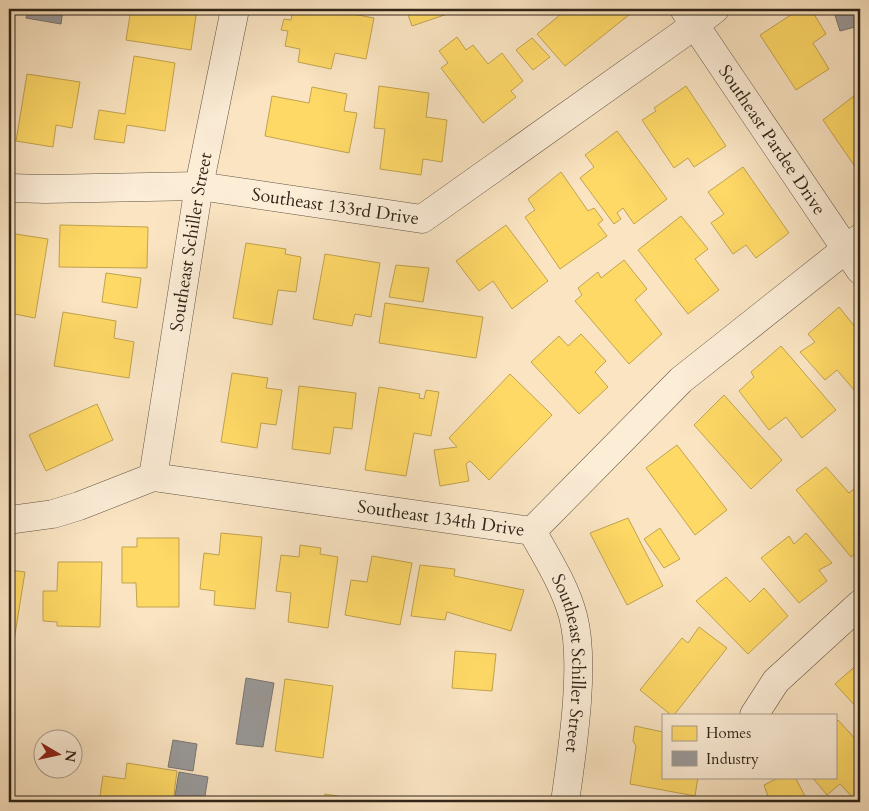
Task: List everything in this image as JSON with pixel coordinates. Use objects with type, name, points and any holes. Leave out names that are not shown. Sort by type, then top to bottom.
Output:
[{"type":"street","name":"Southeast Schiller Street","points":[[153,477],[199,186],[235,9]]},
{"type":"street","name":"Southeast 133rd Drive","points":[[9,188],[199,186],[422,219],[698,14]]},
{"type":"street","name":"Southeast Pardee Drive","points":[[698,14],[852,243],[860,270]]},
{"type":"street","name":"Southeast 134th Drive","points":[[9,520],[52,514],[79,506],[153,477],[532,531],[681,380],[852,243]]},
{"type":"street","name":"Southeast Schiller Street","points":[[532,531],[559,580],[574,617],[577,648],[577,685],[572,751],[565,802]]},
{"type":"street","points":[[755,714],[776,681],[860,604]]},
{"type":"building: Homes","points":[[131,9],[197,9],[191,50],[126,40]]},
{"type":"building: Homes","points":[[293,9],[326,9],[374,18],[366,59],[335,53],[331,69],[298,62],[300,49],[285,46],[288,31],[281,30],[284,19],[291,20]]},
{"type":"building: Homes","points":[[406,9],[462,9],[412,26]]},
{"type":"building: Homes","points":[[567,9],[625,9],[630,14],[565,66],[537,34]]},
{"type":"building: Homes","points":[[800,9],[811,9],[826,34],[813,43],[829,69],[796,90],[760,35]]},
{"type":"building: Homes","points":[[457,37],[466,50],[473,45],[488,64],[502,53],[523,81],[511,91],[516,97],[483,123],[441,68],[448,63],[439,51]]},
{"type":"building: Homes","points":[[532,38],[550,57],[533,70],[516,50]]},
{"type":"building: Homes","points":[[134,56],[175,63],[165,131],[127,125],[124,143],[94,139],[99,110],[125,114]]},
{"type":"building: Homes","points":[[27,74],[80,82],[72,128],[56,125],[53,147],[16,141]]},
{"type":"building: Homes","points":[[379,86],[429,93],[426,117],[447,120],[442,162],[423,159],[421,175],[380,169],[385,129],[374,128]]},
{"type":"building: Homes","points":[[686,86],[726,146],[694,167],[688,158],[674,168],[642,120],[656,111],[654,108]]},
{"type":"building: Homes","points":[[312,87],[347,94],[344,111],[357,113],[349,153],[265,136],[272,96],[309,103]]},
{"type":"building: Homes","points":[[855,95],[860,102],[860,174],[823,120]]},
{"type":"building: Homes","points":[[617,131],[667,199],[634,224],[623,208],[617,213],[621,219],[614,224],[580,178],[594,167],[585,155]]},
{"type":"building: Homes","points":[[743,167],[789,233],[756,258],[746,245],[733,254],[711,223],[724,214],[708,192]]},
{"type":"building: Homes","points":[[561,172],[588,211],[594,208],[603,220],[598,224],[607,236],[560,269],[525,217],[535,210],[528,199]]},
{"type":"building: Homes","points":[[681,216],[708,249],[695,259],[719,290],[688,314],[638,250]]},
{"type":"building: Homes","points":[[60,225],[148,227],[147,268],[59,267]]},
{"type":"building: Homes","points":[[506,225],[548,281],[512,309],[493,281],[479,291],[456,261]]},
{"type":"building: Homes","points":[[9,233],[48,239],[35,318],[9,313]]},
{"type":"building: Homes","points":[[246,243],[286,249],[285,254],[301,257],[296,292],[278,290],[272,325],[233,318]]},
{"type":"building: Homes","points":[[325,254],[380,263],[371,317],[355,314],[352,326],[313,319]]},
{"type":"building: Homes","points":[[624,260],[647,289],[635,300],[662,334],[629,364],[575,301],[582,295],[578,288],[598,272],[601,278]]},
{"type":"building: Homes","points":[[396,265],[429,268],[423,302],[389,297]]},
{"type":"building: Homes","points":[[106,273],[141,278],[137,308],[102,302]]},
{"type":"building: Homes","points":[[385,303],[483,317],[476,358],[379,343]]},
{"type":"building: Homes","points":[[839,307],[860,333],[860,397],[837,370],[825,380],[800,352],[815,342],[808,334]]},
{"type":"building: Homes","points":[[63,312],[116,321],[114,338],[134,342],[129,378],[54,366]]},
{"type":"building: Homes","points":[[581,334],[606,361],[595,372],[608,387],[579,414],[531,362],[559,336],[568,346]]},
{"type":"building: Homes","points":[[781,346],[836,410],[802,438],[786,417],[769,430],[739,391],[754,377],[751,372]]},
{"type":"building: Homes","points":[[232,373],[268,378],[266,388],[282,390],[276,425],[261,423],[257,448],[221,442]]},
{"type":"building: Homes","points":[[510,374],[552,415],[489,480],[470,461],[466,464],[469,481],[440,486],[434,450],[457,447],[449,438]]},
{"type":"building: Homes","points":[[299,386],[356,393],[352,429],[334,427],[330,454],[292,449]]},
{"type":"building: Homes","points":[[379,387],[420,394],[419,398],[424,399],[426,390],[439,392],[431,436],[414,433],[406,476],[365,470]]},
{"type":"building: Homes","points":[[724,395],[782,460],[751,489],[694,425]]},
{"type":"building: Homes","points":[[97,404],[113,440],[46,471],[29,435]]},
{"type":"building: Homes","points":[[677,445],[727,510],[695,535],[646,468]]},
{"type":"building: Homes","points":[[826,467],[849,493],[860,484],[860,550],[851,557],[796,490]]},
{"type":"building: Homes","points":[[628,518],[663,586],[627,605],[590,533]]},
{"type":"building: Homes","points":[[660,528],[680,559],[664,568],[644,539]]},
{"type":"building: Homes","points":[[221,533],[262,537],[255,609],[214,605],[215,591],[200,589],[204,553],[219,555]]},
{"type":"building: Homes","points":[[806,533],[832,563],[819,570],[827,581],[799,603],[761,558],[789,536],[794,544]]},
{"type":"building: Homes","points":[[137,538],[179,538],[179,607],[137,607],[136,583],[122,583],[122,547],[137,547]]},
{"type":"building: Homes","points":[[300,545],[321,548],[320,554],[338,557],[328,628],[288,622],[291,593],[276,591],[281,555],[299,557]]},
{"type":"building: Homes","points":[[372,556],[412,563],[400,625],[345,615],[351,580],[367,582]]},
{"type":"building: Homes","points":[[58,562],[102,562],[100,627],[57,626],[57,622],[43,621],[43,591],[57,591]]},
{"type":"building: Homes","points":[[420,565],[455,569],[454,576],[524,590],[511,631],[447,612],[445,620],[411,616]]},
{"type":"building: Homes","points":[[9,570],[25,572],[12,653],[9,653]]},
{"type":"building: Homes","points":[[726,577],[750,602],[764,588],[788,616],[748,654],[696,601]]},
{"type":"building: Homes","points":[[699,627],[727,648],[675,714],[670,714],[640,690],[682,638],[688,643]]},
{"type":"building: Homes","points":[[455,651],[496,654],[492,691],[452,688]]},
{"type":"building: Homes","points":[[860,662],[860,711],[835,684]]},
{"type":"building: Homes","points":[[285,679],[333,686],[323,758],[275,751]]},
{"type":"building: Homes","points":[[838,720],[860,744],[860,797],[856,801],[840,784],[827,795],[813,778],[836,778],[836,722]]},
{"type":"building: Homes","points":[[635,726],[662,732],[662,778],[698,778],[695,796],[630,784],[636,746],[633,741]]},
{"type":"building: Homes","points":[[127,763],[177,771],[173,802],[99,802],[103,776],[125,779]]},
{"type":"building: Homes","points":[[778,778],[796,778],[808,802],[770,802],[764,785]]},
{"type":"building: Homes","points":[[325,794],[373,802],[324,802]]},
{"type":"building: Homes","points":[[277,799],[293,802],[276,802]]},
{"type":"building: Homes","points":[[431,799],[452,802],[430,802]]},
{"type":"building: Industry","points":[[28,9],[63,9],[61,24],[26,18]]},
{"type":"building: Industry","points":[[833,9],[853,9],[859,26],[840,31]]},
{"type":"building: Industry","points":[[246,678],[274,683],[263,747],[236,744]]},
{"type":"building: Industry","points":[[173,740],[197,744],[193,771],[168,767]]},
{"type":"building: Industry","points":[[179,772],[208,777],[204,802],[174,802]]}]
